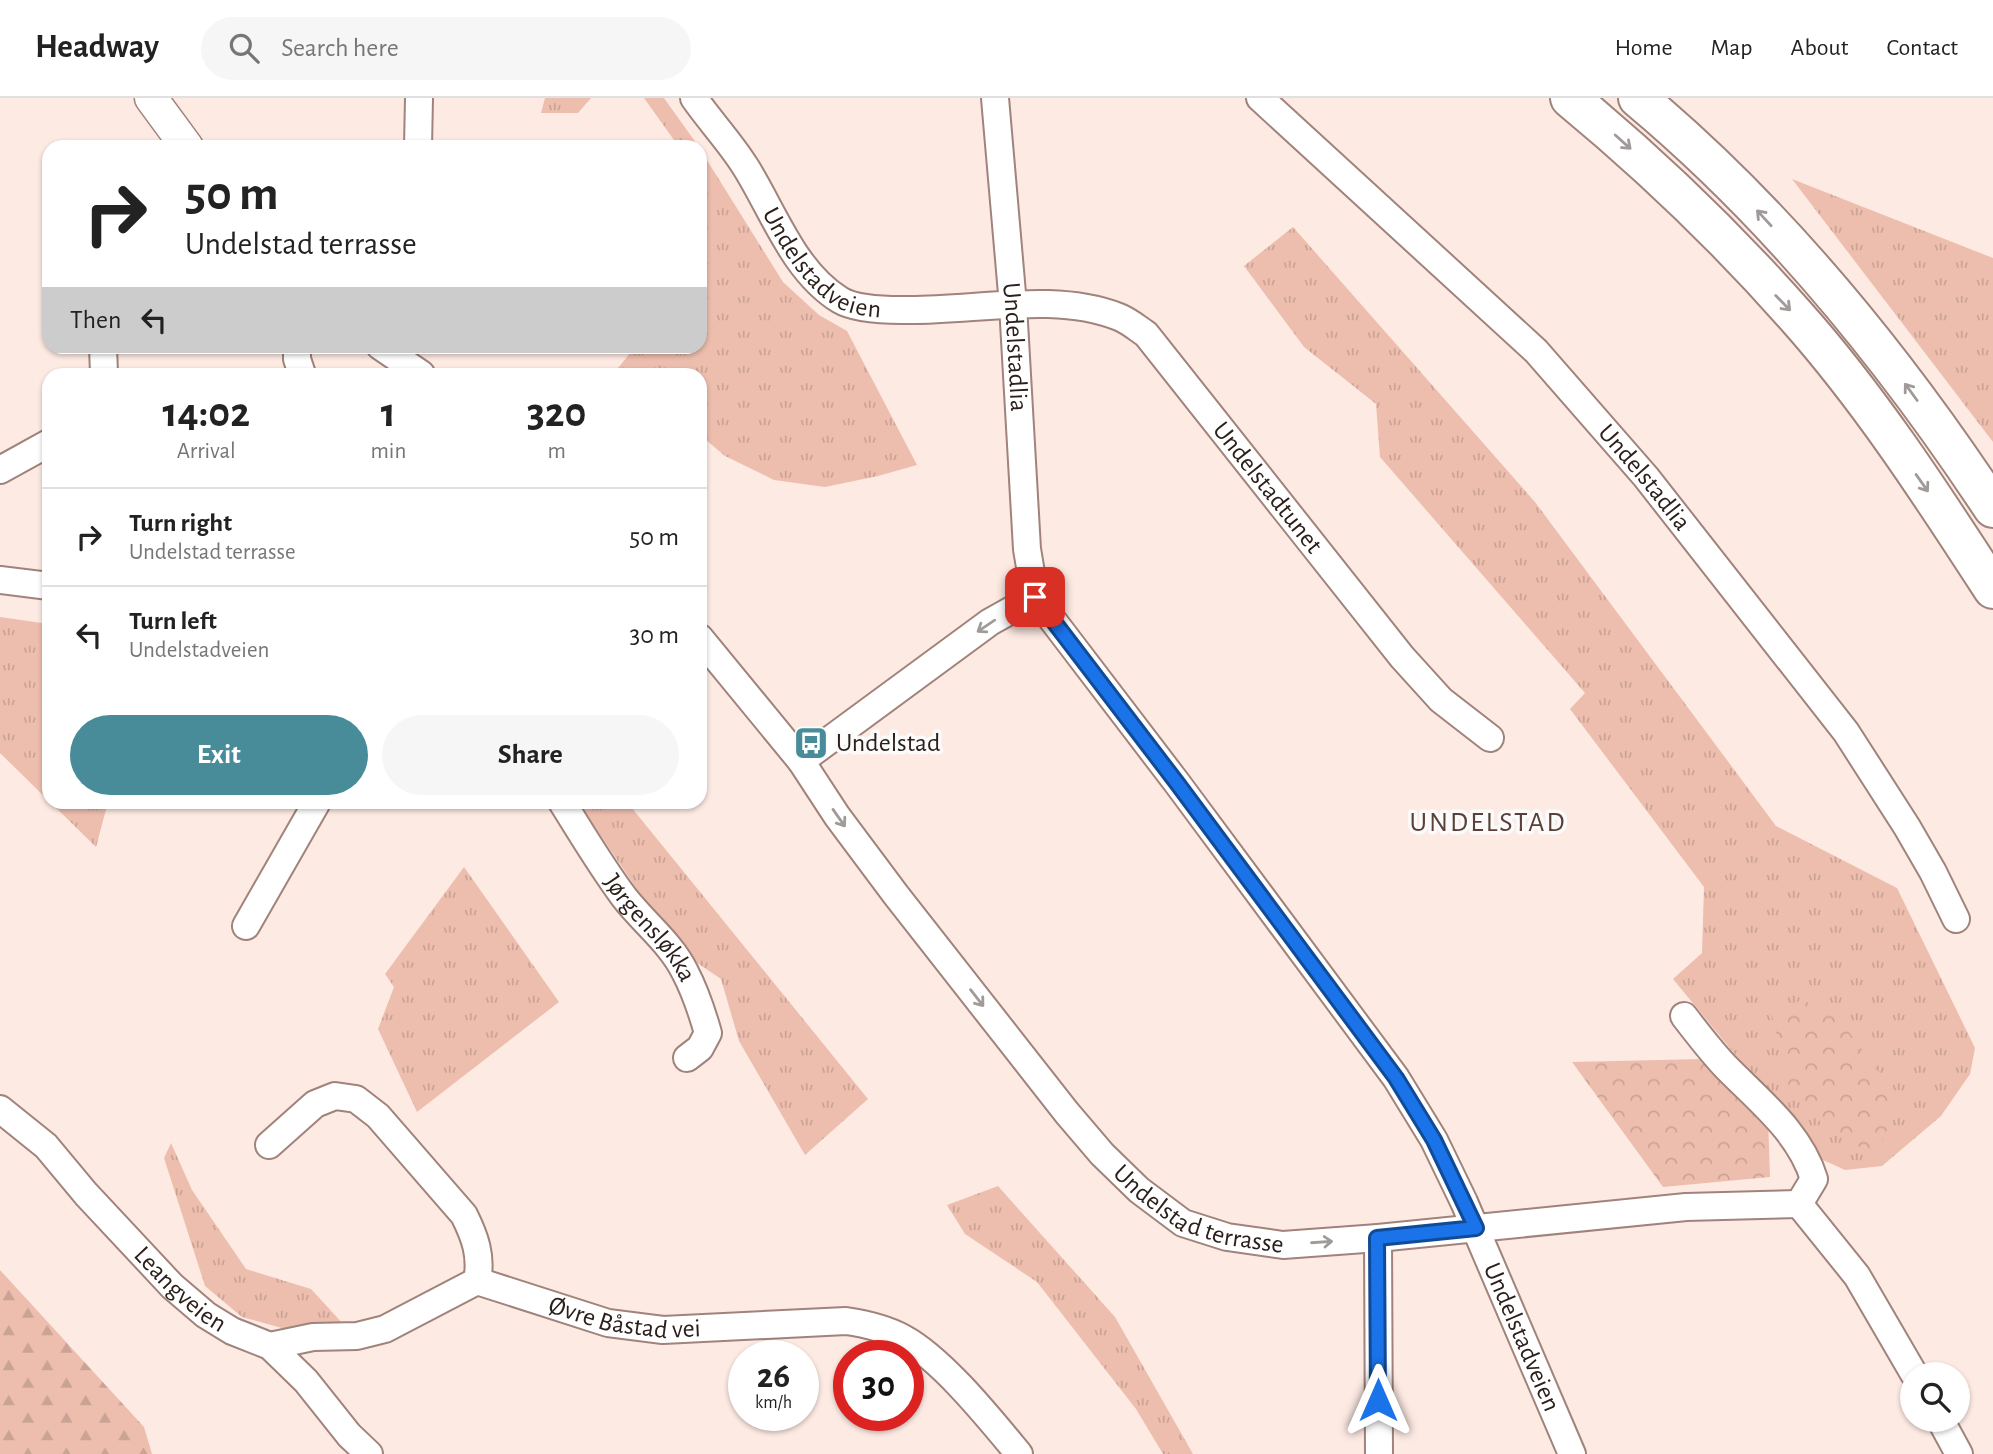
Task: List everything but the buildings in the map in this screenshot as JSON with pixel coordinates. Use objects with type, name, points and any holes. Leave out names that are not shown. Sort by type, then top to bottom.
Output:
[{"type":"highway","points":[[1570,98],[1622,141],[1795,315],[1872,412],[1939,506],[1993,589]]},
{"type":"highway","points":[[1638,98],[1738,190],[1829,289],[1908,386],[1993,508]]},
{"type":"street","points":[[151,98],[182,140]]},
{"type":"street","points":[[418,140],[419,98]]},
{"type":"street","name":"Undelstadveien","points":[[694,98],[744,164],[801,262],[824,287],[842,301],[892,310],[1013,305]]},
{"type":"street","name":"Undelstadlia","points":[[995,98],[1013,305],[1026,536],[1035,597]]},
{"type":"street","name":"Undelstadlia","points":[[1260,98],[1536,351],[1646,477],[1846,732],[1907,827],[1956,919]]},
{"type":"street","name":"Undelstadtunet","points":[[1013,305],[1095,309],[1122,318],[1146,334],[1402,657],[1441,700],[1490,738]]},
{"type":"street","points":[[393,354],[413,368]]},
{"type":"street","points":[[0,470],[42,447]]},
{"type":"street","points":[[0,580],[42,585]]},
{"type":"street","points":[[707,647],[801,761],[990,622],[1035,597]]},
{"type":"street","name":"Undelstadveien","points":[[1035,597],[1396,1078],[1434,1140],[1476,1228],[1572,1454]]},
{"type":"street","name":"Undelstad terrasse","points":[[801,761],[837,816],[896,895],[1067,1113],[1139,1191],[1182,1223],[1227,1237],[1283,1244],[1377,1238],[1686,1207],[1800,1204]]},
{"type":"street","points":[[246,926],[310,809]]},
{"type":"street","name":"Jørgensløkka","points":[[566,809],[607,874],[685,970],[708,1033],[700,1048],[687,1058]]},
{"type":"street","points":[[1684,1016],[1798,1145],[1810,1165],[1814,1179],[1800,1204],[1857,1276],[1907,1362]]},
{"type":"street","points":[[269,1145],[315,1104],[335,1096],[356,1099],[378,1116],[464,1214],[479,1253],[477,1281],[384,1329],[357,1336],[313,1337],[270,1346]]},
{"type":"street","name":"Leangveien","points":[[0,1108],[46,1146],[86,1194],[173,1286],[206,1315],[232,1331],[270,1346],[306,1381],[349,1435],[369,1454]]},
{"type":"street","points":[[1377,1238],[1379,1454]]},
{"type":"street","name":"Øvre Båstad vei","points":[[477,1281],[608,1323],[663,1330],[846,1321],[874,1326],[904,1338],[932,1359],[986,1414],[1019,1454]]},
{"type":"street","points":[[1947,1432],[1959,1454]]},
{"type":"green space","points":[[545,98],[591,98],[578,113],[541,113]]},
{"type":"green space","points":[[644,98],[664,98],[694,140],[674,140]]},
{"type":"green space","points":[[707,160],[783,282],[819,315],[847,331],[917,465],[825,487],[774,480],[725,456],[707,441],[707,368],[618,368],[629,354],[707,354]]},
{"type":"green space","points":[[1792,179],[1993,258],[1993,442]]},
{"type":"green space","points":[[1293,227],[1535,502],[1776,826],[1897,888],[1975,1048],[1970,1074],[1941,1116],[1882,1166],[1845,1170],[1821,1159],[1673,979],[1702,953],[1704,887],[1570,709],[1585,693],[1380,457],[1376,404],[1304,347],[1244,266]]},
{"type":"green space","points":[[0,617],[42,623],[42,794],[0,753]]},
{"type":"green space","points":[[57,809],[106,809],[96,847]]},
{"type":"green space","points":[[583,809],[633,809],[868,1099],[805,1155],[739,1041],[721,979],[678,950]]},
{"type":"green space","points":[[464,867],[559,1002],[417,1112],[378,1029],[394,987],[385,974]]},
{"type":"green space","points":[[1803,1000],[1839,1019],[1899,1099],[1877,1155],[1833,1134],[1790,1092],[1771,1011]]},
{"type":"green space","points":[[1702,1059],[1768,1117],[1770,1177],[1663,1187],[1572,1062]]},
{"type":"green space","points":[[171,1143],[192,1190],[246,1269],[311,1289],[345,1326],[289,1330],[242,1317],[205,1286],[164,1158]]},
{"type":"green space","points":[[998,1186],[1115,1317],[1193,1454],[1163,1454],[1136,1409],[1037,1282],[965,1234],[947,1205]]},
{"type":"green space","points":[[0,1270],[144,1427],[152,1454],[0,1454]]},
{"type":"place","name":"Undelstad","points":[[811,743]]},
{"type":"district","name":"UNDELSTAD","points":[[1488,823]]},
{"type":"route","points":[[1035,597],[1396,1078],[1434,1140],[1476,1228],[1377,1238],[1378,1400]]}]
